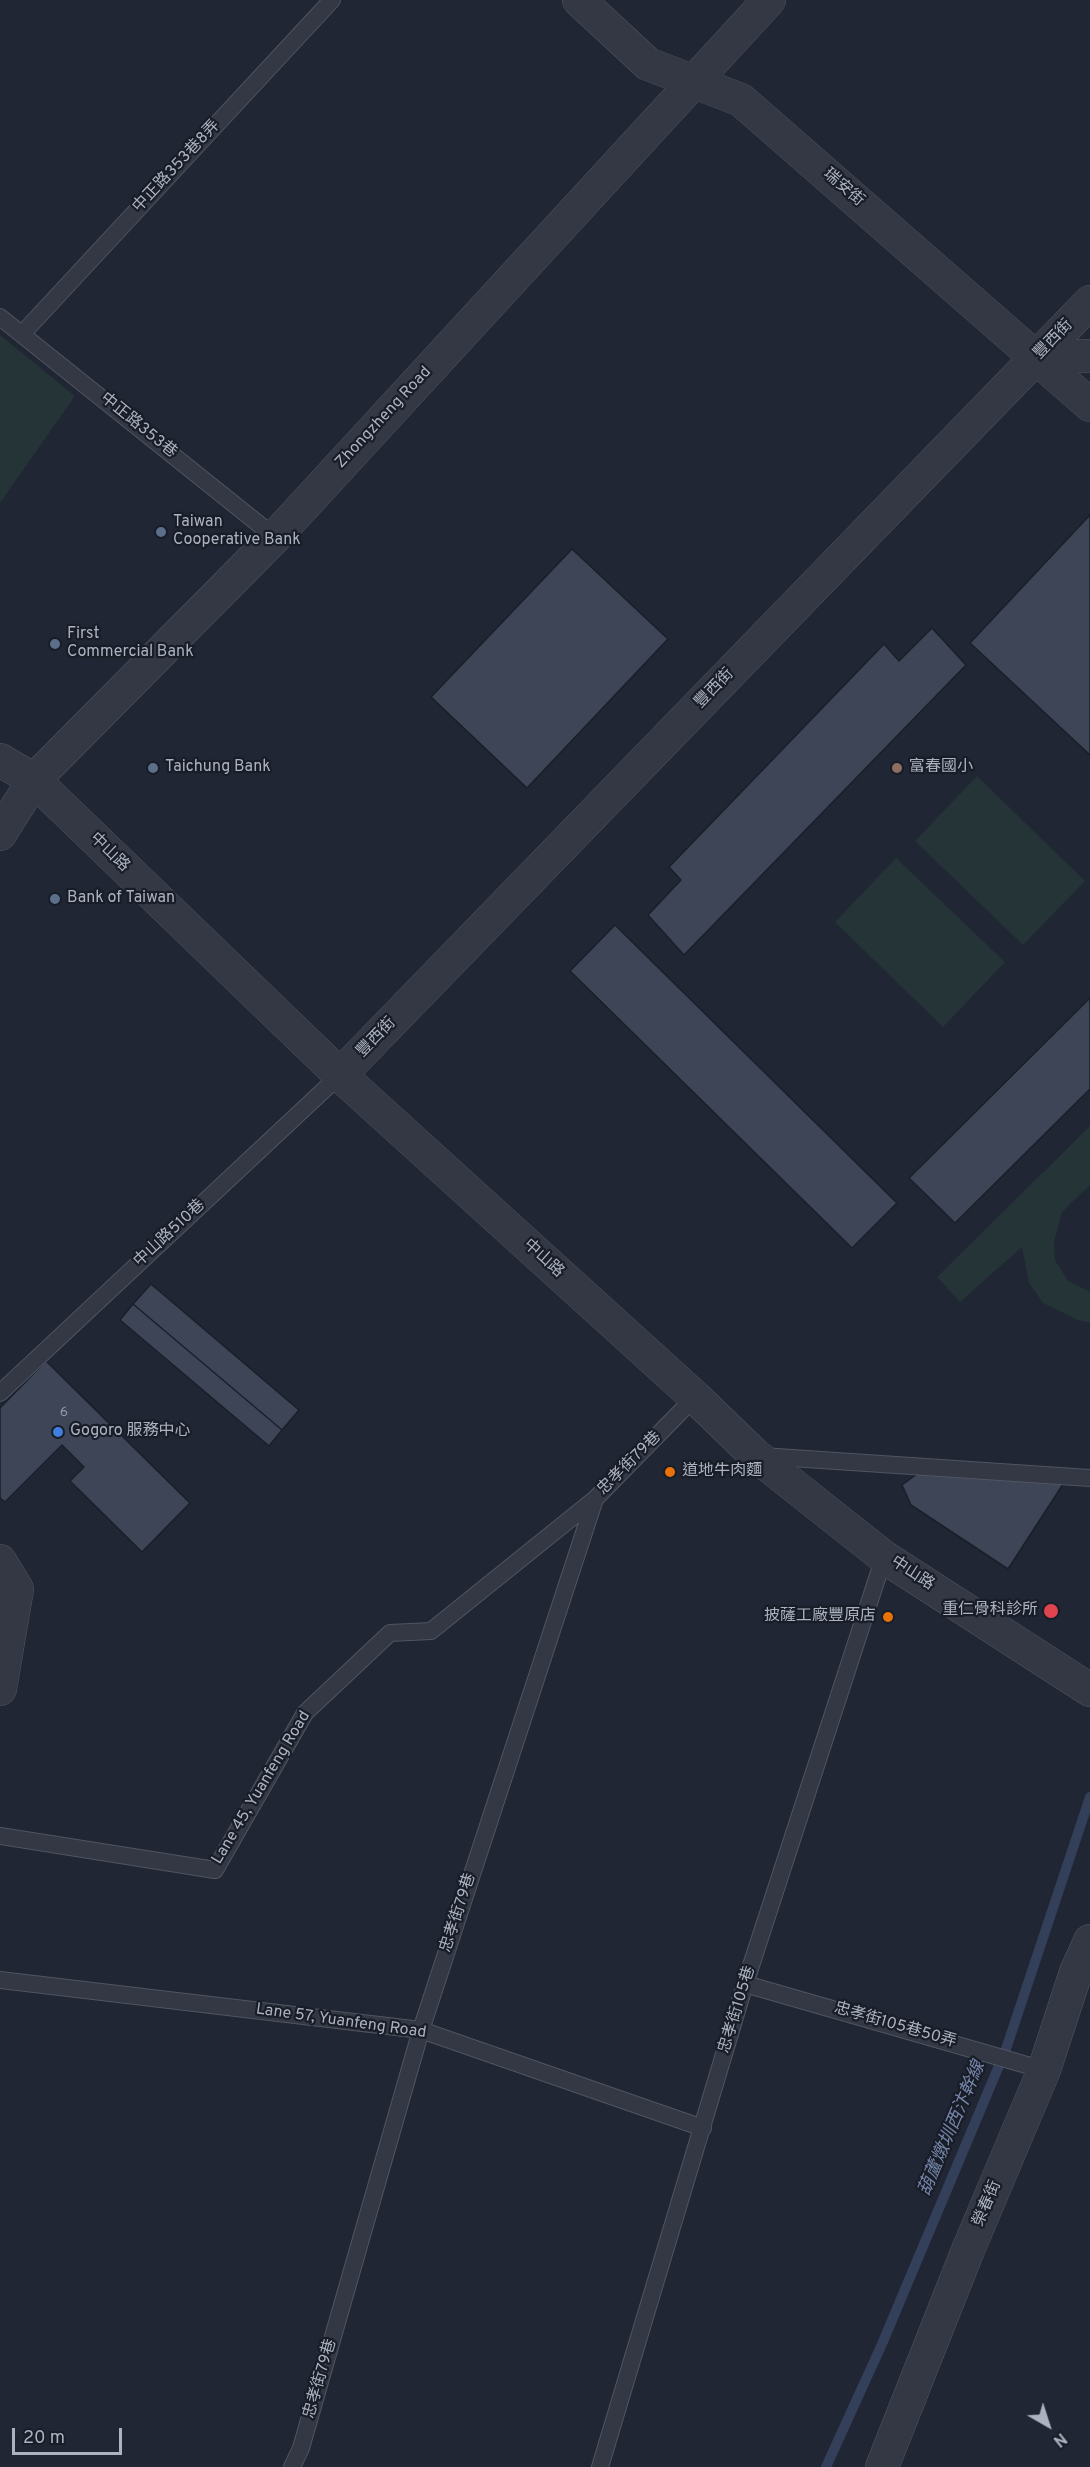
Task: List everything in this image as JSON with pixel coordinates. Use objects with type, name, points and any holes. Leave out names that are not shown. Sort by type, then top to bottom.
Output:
[{"type":"street","name":"瑞安街","points":[[579,0],[648,64],[741,100],[1090,405]]},
{"type":"street","name":"Zhongzheng Road","points":[[0,834],[34,780],[275,537],[769,0]]},
{"type":"street","name":"豐西街","points":[[340,1075],[1090,302]]},
{"type":"street","points":[[1037,357],[1090,356]]},
{"type":"street","name":"中山路","points":[[0,760],[34,780],[340,1075],[755,1455],[884,1557],[1090,1690]]},
{"type":"street","points":[[0,1561],[17,1589],[0,1689]]},
{"type":"street","name":"榮春街","points":[[882,2467],[968,2250],[1032,2066],[1090,1941]]},
{"type":"lane","name":"中正路353巷8弄","points":[[22,334],[332,0]]},
{"type":"lane","name":"中正路353巷","points":[[0,316],[275,537]]},
{"type":"lane","name":"中山路510巷","points":[[0,1393],[340,1075]]},
{"type":"lane","name":"忠孝街79巷","points":[[292,2467],[301,2448],[421,2030],[595,1499],[695,1398]]},
{"type":"lane","points":[[755,1455],[1090,1478]]},
{"type":"lane","name":"Lane 45, Yuanfeng Road","points":[[0,1836],[215,1870],[305,1713],[390,1633],[431,1631],[595,1499]]},
{"type":"lane","name":"忠孝街105巷","points":[[600,2467],[745,1984],[884,1557]]},
{"type":"lane","name":"Lane 57, Yuanfeng Road","points":[[0,1980],[421,2030],[703,2128]]},
{"type":"lane","name":"忠孝街105巷50弄","points":[[745,1984],[1032,2066]]},
{"type":"shaded area","points":[[0,335],[75,396],[0,503]]},
{"type":"shaded area","points":[[977,776],[1085,881],[1023,945],[915,841]]},
{"type":"shaded area","points":[[896,858],[1005,962],[943,1027],[835,922]]},
{"type":"shaded area","points":[[1090,1126],[1090,1185],[1062,1212],[1054,1242],[1055,1260],[1068,1281],[1090,1292],[1090,1323],[1078,1320],[1043,1303],[1029,1283],[1022,1247],[960,1302],[937,1277]]},
{"type":"building","points":[[1090,515],[1090,755],[970,643]]},
{"type":"building","points":[[572,549],[668,639],[527,788],[431,697]]},
{"type":"building","points":[[932,628],[966,665],[684,955],[648,915],[681,880],[669,867],[884,644],[899,661]]},
{"type":"building","points":[[615,925],[897,1203],[852,1248],[570,971]]},
{"type":"building","points":[[1090,998],[1090,1089],[955,1223],[909,1178]]},
{"type":"building","points":[[151,1284],[299,1410],[282,1430],[133,1304]]},
{"type":"building","points":[[133,1304],[282,1430],[269,1446],[120,1320]]},
{"type":"building","points":[[46,1361],[190,1503],[142,1552],[70,1481],[84,1467],[62,1445],[5,1502],[0,1498],[0,1408]]},
{"type":"building","points":[[917,1474],[1067,1478],[1008,1569],[911,1505],[902,1485]]},
{"type":"waterway","name":"葫蘆燉圳西汴幹線","points":[[826,2467],[882,2344],[1006,2049],[1090,1797]]},
{"type":"place","name":"Taiwan Cooperative Bank","points":[[161,532]]},
{"type":"place","name":"First Commercial Bank","points":[[55,644]]},
{"type":"place","name":"Taichung Bank","points":[[153,768]]},
{"type":"place","name":"富春國小","points":[[897,768]]},
{"type":"place","name":"Bank of Taiwan","points":[[55,899]]},
{"type":"place","name":"Gogoro 服務中心","points":[[58,1432]]},
{"type":"place","name":"道地牛肉麵","points":[[670,1472]]},
{"type":"place","name":"重仁骨科診所","points":[[1051,1611]]},
{"type":"place","name":"披薩工廠豐原店","points":[[888,1617]]}]
